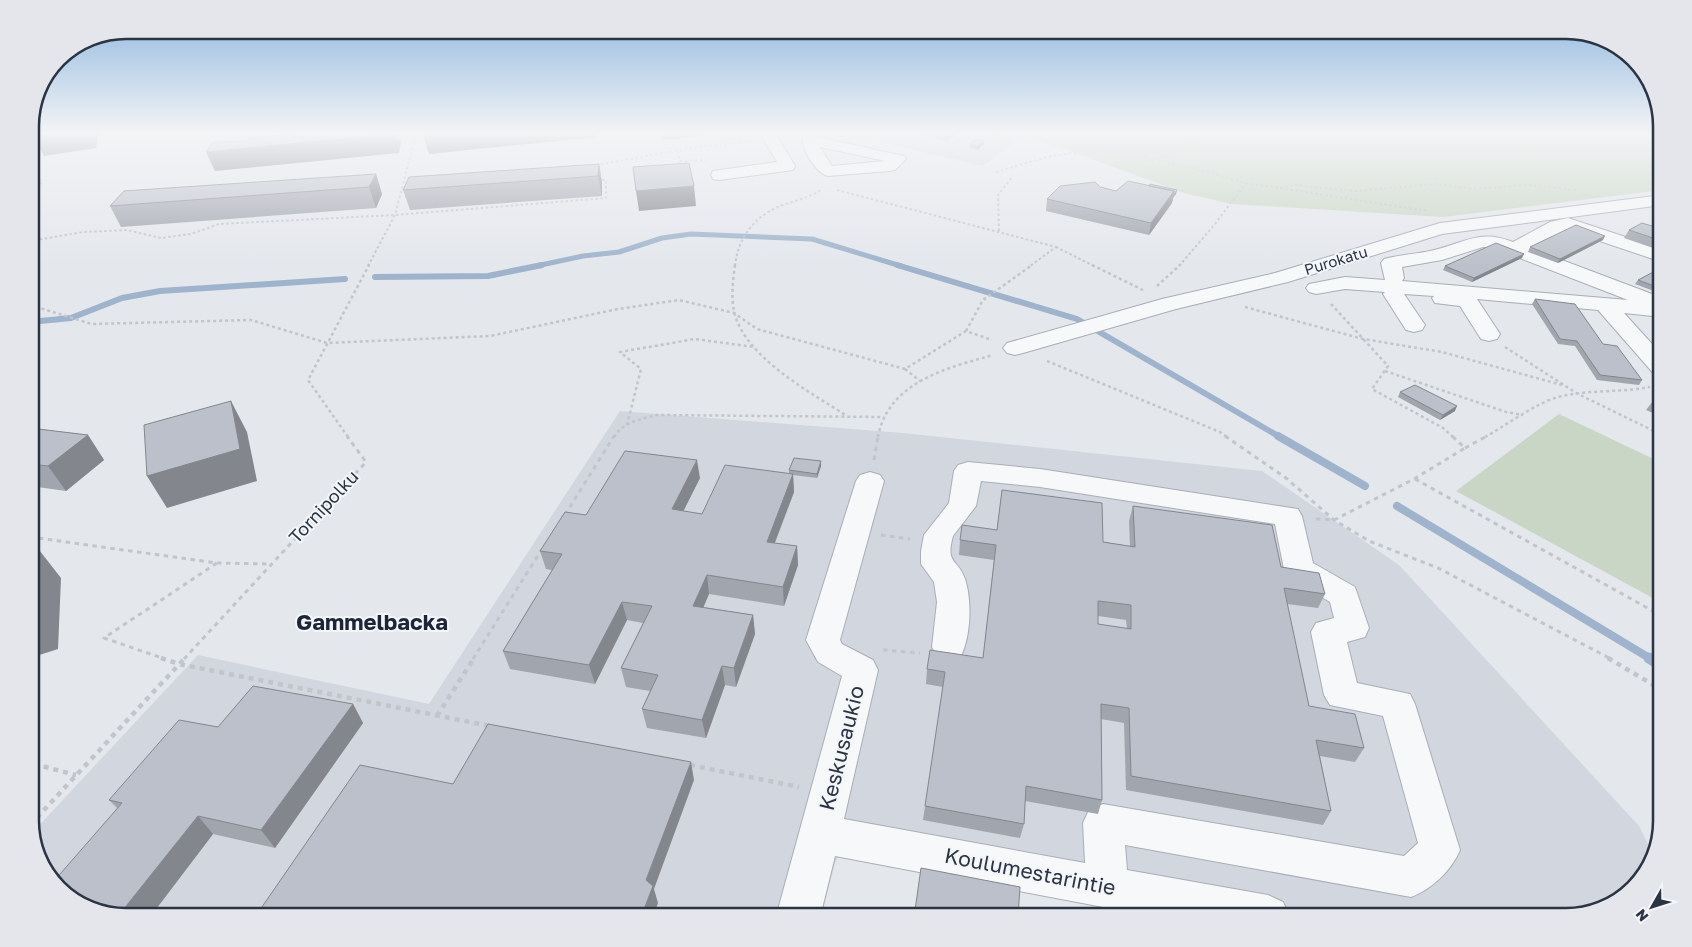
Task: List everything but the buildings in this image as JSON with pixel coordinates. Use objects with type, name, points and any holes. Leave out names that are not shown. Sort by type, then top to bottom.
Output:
[{"type":"street","points":[[769,178],[773,187]]},
{"type":"street","name":"Purokatu","points":[[1015,348],[1170,304],[1281,278],[1440,229],[1479,222],[1653,201]]},
{"type":"street","points":[[1514,249],[1557,226],[1568,224],[1653,253]]},
{"type":"street","points":[[1281,278],[1292,283],[1316,288],[1393,279],[1435,256],[1481,241],[1494,242],[1514,249],[1653,302]]},
{"type":"street","points":[[1368,251],[1393,279],[1414,325]]},
{"type":"street","points":[[1393,279],[1467,300],[1489,334]]},
{"type":"street","points":[[1316,288],[1345,283],[1509,295],[1653,309]]},
{"type":"street","points":[[1605,305],[1653,371]]},
{"type":"street","points":[[949,647],[953,602],[949,578],[936,564],[935,543],[940,530],[963,505],[968,472],[1040,478],[1288,516],[1299,569],[1344,595],[1353,628],[1328,632],[1342,695],[1397,704],[1440,850],[1411,877],[1103,823],[1107,887]]},
{"type":"street","name":"Keskusaukio","points":[[800,908],[831,793],[872,660],[830,653],[824,640],[870,481]]},
{"type":"street","name":"Koulumestarintie","points":[[821,834],[1220,908]]},
{"type":"path","name":"Tornipolku","points":[[39,815],[366,462],[308,380],[396,215],[405,178]]},
{"type":"path","points":[[999,231],[996,200],[1002,187],[1011,178]]},
{"type":"path","points":[[1229,178],[1275,188],[1464,217],[1479,222]]},
{"type":"path","points":[[39,239],[83,232],[127,230],[161,238],[191,234],[219,224],[396,215],[606,198],[606,180],[597,180]]},
{"type":"path","points":[[1148,293],[1181,265],[1201,243],[1246,183]]},
{"type":"path","points":[[1275,188],[1295,185],[1356,191],[1435,184],[1476,189],[1528,185],[1579,190]]},
{"type":"path","points":[[833,189],[1056,247],[1170,304]]},
{"type":"path","points":[[748,230],[733,261],[734,312],[747,339],[790,378],[848,416]]},
{"type":"path","points":[[905,369],[966,331],[985,298],[1056,247]]},
{"type":"path","points":[[1316,288],[1388,366],[1372,389],[1443,428],[1465,448]]},
{"type":"path","points":[[1210,296],[1364,338],[1442,352],[1562,385]]},
{"type":"path","points":[[39,308],[92,324],[251,320],[327,343],[490,336],[618,309],[678,300],[734,312],[757,329],[905,369],[920,381]]},
{"type":"path","points":[[966,331],[1015,348],[1220,432],[1286,478],[1334,520],[1369,541],[1438,568],[1602,654],[1653,685]]},
{"type":"path","points":[[1489,334],[1562,385],[1653,431]]},
{"type":"path","points":[[627,425],[641,369],[620,352],[695,339],[755,348]]},
{"type":"path","points":[[870,481],[884,417],[904,391],[920,381],[965,363],[1015,348]]},
{"type":"path","points":[[1385,371],[1506,412],[1523,415]]},
{"type":"path","points":[[1334,520],[1414,479],[1554,398],[1594,392],[1625,392],[1653,380]]},
{"type":"path","points":[[560,522],[618,430],[635,420],[657,415],[884,417]]},
{"type":"path","points":[[1414,479],[1653,611]]},
{"type":"path","points":[[856,532],[935,543]]},
{"type":"path","points":[[39,539],[216,563],[272,564]]},
{"type":"path","points":[[437,716],[544,548]]},
{"type":"path","points":[[216,563],[104,638],[178,664],[494,727]]},
{"type":"path","points":[[872,660],[949,647]]},
{"type":"path","points":[[687,765],[831,793]]},
{"type":"path","points":[[39,767],[76,776]]},
{"type":"shaded area","points":[[620,411],[903,433],[1262,471],[1399,565],[1639,826],[1649,847],[1642,865],[1627,884],[1600,902],[1578,908],[1269,908],[853,828],[835,863],[823,908],[114,908],[92,902],[68,887],[53,870],[43,849],[39,825],[198,655],[429,704]]},
{"type":"green space","points":[[1144,178],[1653,178],[1653,191],[1443,217],[1232,204],[1184,193]]},
{"type":"green space","points":[[1559,414],[1653,459],[1653,598],[1456,491]]},
{"type":"waterway","points":[[536,266],[583,256],[619,252],[662,238],[691,234],[812,239],[901,266]]},
{"type":"waterway","points":[[375,277],[488,276],[542,265]]},
{"type":"waterway","points":[[897,265],[1077,319],[1280,437]]},
{"type":"waterway","points":[[39,321],[71,318],[122,298],[160,291],[345,279]]},
{"type":"waterway","points":[[1278,436],[1365,486]]},
{"type":"waterway","points":[[1397,506],[1651,659]]},
{"type":"waterway","points":[[1649,658],[1653,660]]},
{"type":"district","name":"Gammelbacka","points":[[372,622]]}]
